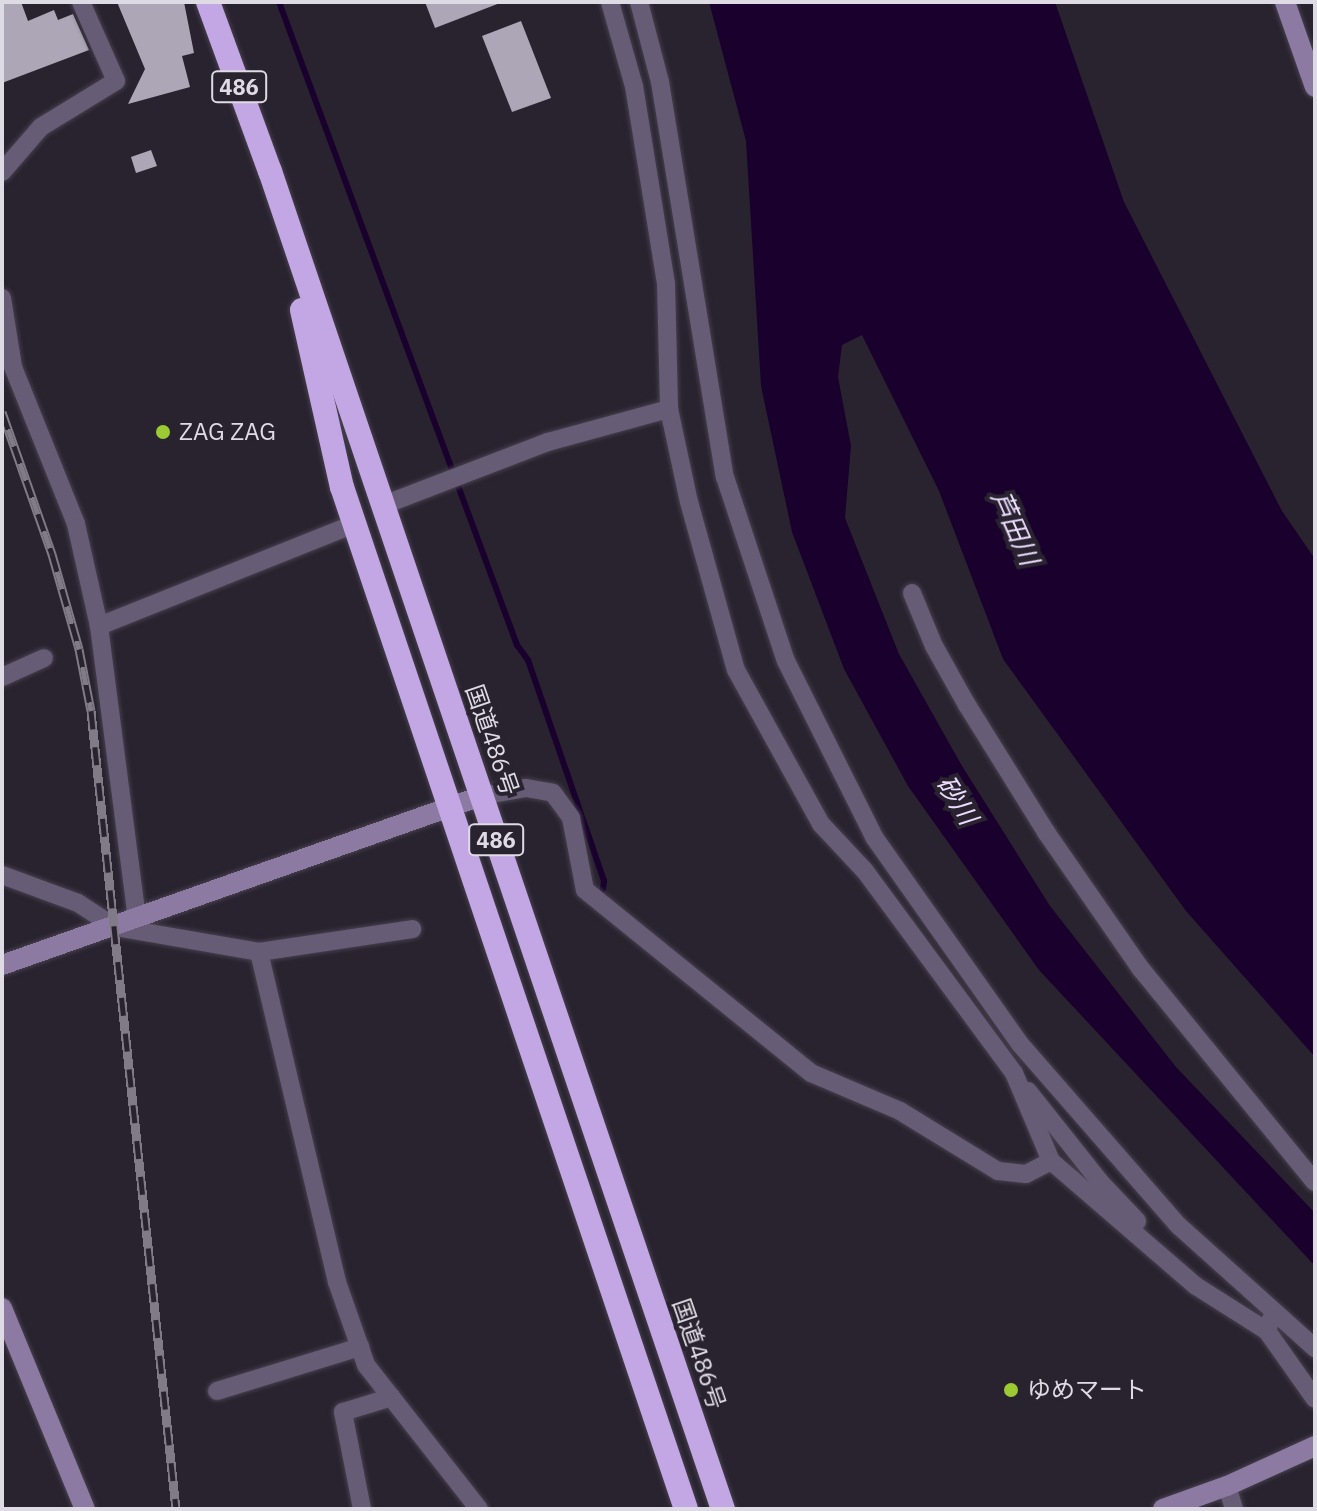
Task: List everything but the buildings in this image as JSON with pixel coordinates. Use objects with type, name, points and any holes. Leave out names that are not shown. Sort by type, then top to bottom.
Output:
[{"type":"highway","name":"国道486号","points":[[208,2],[270,171],[723,1509]]},
{"type":"highway","name":"国道486号","points":[[270,171],[342,487],[685,1508]]},
{"type":"street","points":[[2,172],[41,127],[116,81],[81,2]]},
{"type":"street","points":[[610,2],[634,86],[666,283],[669,409],[689,502],[736,670],[821,824],[865,871],[1014,1073],[1100,1182],[1196,1286]]},
{"type":"street","points":[[639,2],[660,82],[725,477],[786,661],[874,837],[1020,1044],[1179,1226],[1315,1348]]},
{"type":"street","points":[[1285,2],[1315,87]]},
{"type":"street","points":[[2,298],[13,367],[76,524],[99,626],[137,919]]},
{"type":"street","points":[[381,506],[548,442],[669,409]]},
{"type":"street","points":[[99,626],[354,524]]},
{"type":"street","points":[[912,593],[934,646],[967,705],[1046,832],[1141,969],[1315,1182]]},
{"type":"street","points":[[2,677],[44,658]]},
{"type":"street","points":[[2,965],[481,796],[526,788],[553,793],[571,818],[585,890],[811,1073],[900,1111],[998,1171],[1026,1174],[1051,1161]]},
{"type":"street","points":[[2,875],[78,903],[115,927],[259,952],[412,929]]},
{"type":"street","points":[[259,952],[337,1282],[366,1365],[479,1509]]},
{"type":"street","points":[[1014,1073],[1051,1161],[1196,1286],[1267,1331],[1315,1399]]},
{"type":"street","points":[[2,1308],[85,1509]]},
{"type":"street","points":[[1267,1331],[1274,1311]]},
{"type":"street","points":[[217,1391],[360,1347]]},
{"type":"street","points":[[362,1509],[343,1412],[392,1397]]},
{"type":"street","points":[[1163,1509],[1227,1486],[1315,1446]]},
{"type":"street","points":[[1227,1486],[1234,1509]]},
{"type":"water","points":[[709,2],[1055,2],[1124,202],[1282,511],[1315,559],[1315,1057],[1186,911],[1003,659],[939,491],[862,335],[842,345],[838,377],[851,446],[845,518],[899,654],[962,766],[1050,906],[1176,1067],[1315,1213],[1315,1266],[1039,970],[908,786],[844,669],[792,532],[761,386],[746,141]]},
{"type":"waterway","points":[[279,2],[517,645],[528,660],[604,881],[603,889]]},
{"type":"railway","points":[[2,412],[52,554],[79,649],[91,711],[176,1509]]},
{"type":"place","name":"ZAG ZAG","points":[[163,432]]},
{"type":"place","name":"ゆめマート","points":[[1011,1390]]},
{"type":"water label","name":"芦田川","points":[[1015,528]]},
{"type":"water label","name":"砂川","points":[[957,800]]}]
